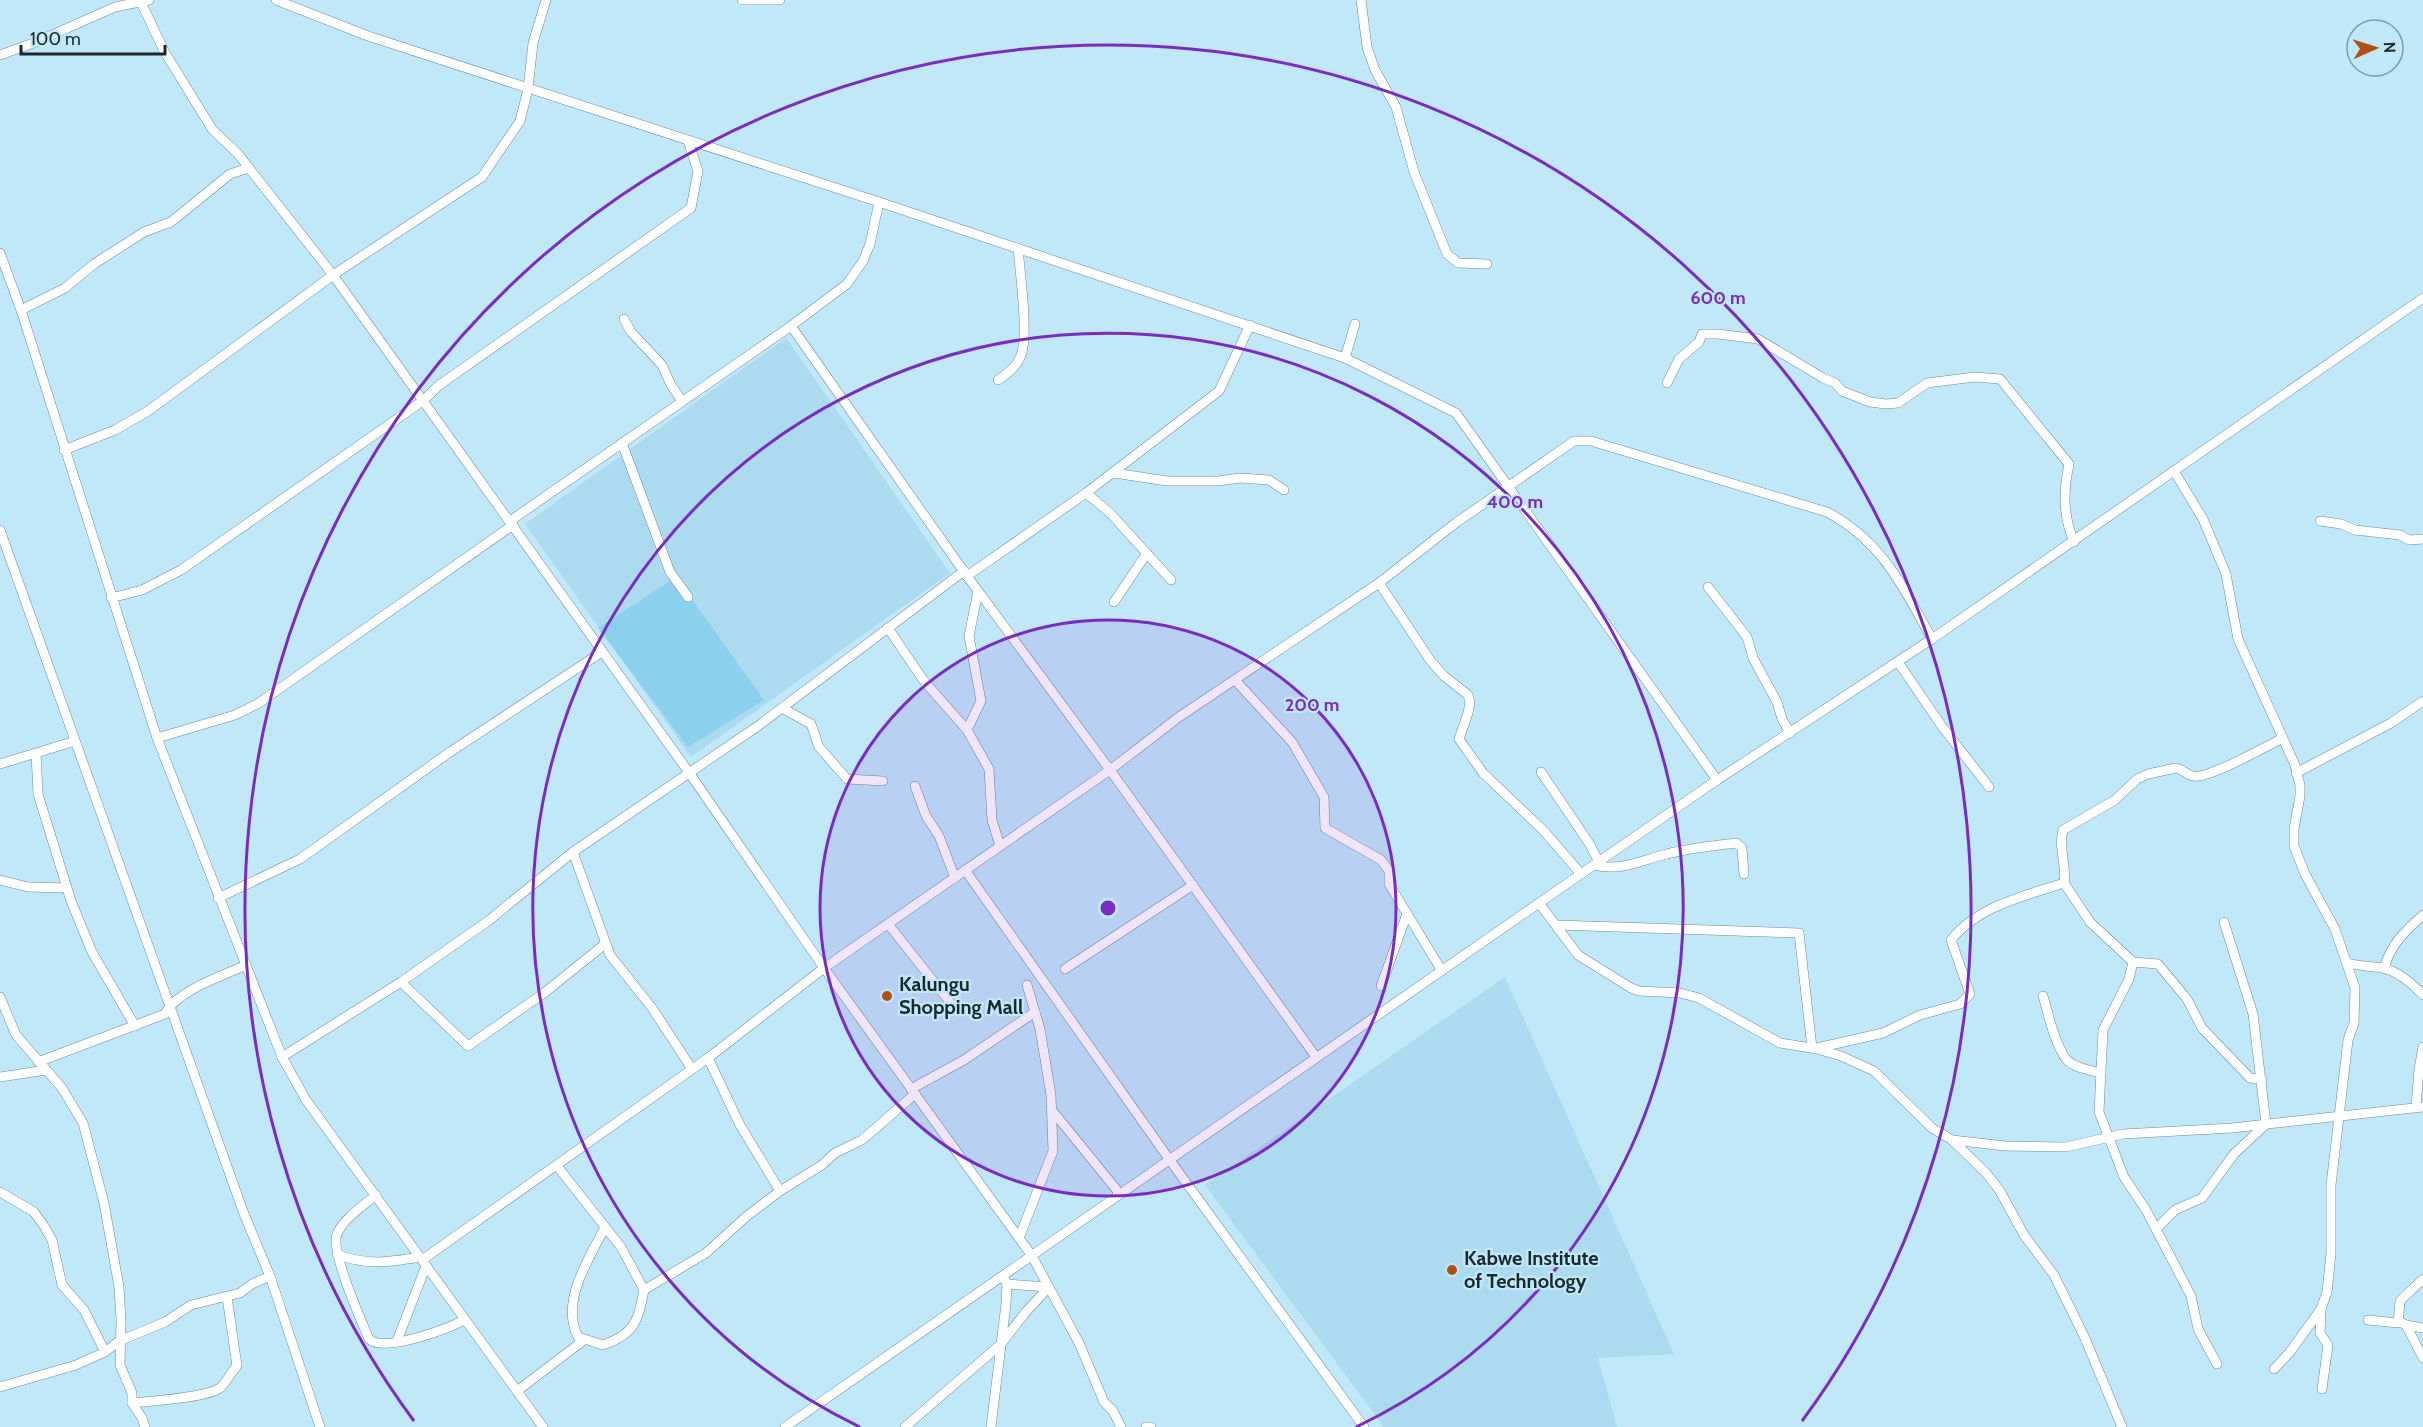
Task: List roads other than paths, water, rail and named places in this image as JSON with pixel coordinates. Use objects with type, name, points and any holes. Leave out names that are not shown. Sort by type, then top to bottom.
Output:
[{"type":"street","points":[[276,0],[368,36],[879,202],[1345,358],[1456,413],[1717,780]]},
{"type":"street","points":[[64,450],[115,430],[148,411],[333,275],[482,177],[520,121],[528,89],[533,43],[546,0]]},
{"type":"street","points":[[742,0],[780,0]]},
{"type":"street","points":[[1361,0],[1367,47],[1372,62],[1396,107],[1414,172],[1446,254],[1458,262],[1487,264]]},
{"type":"street","points":[[0,55],[36,42],[115,7],[145,1],[164,51],[212,129],[249,168],[333,275],[424,400],[690,774],[824,968],[1032,1256],[1079,1343],[1104,1402],[1113,1411],[1121,1427]]},
{"type":"street","points":[[111,598],[142,590],[182,570],[691,208],[698,171],[688,141]]},
{"type":"street","points":[[21,310],[65,288],[94,264],[144,232],[171,222],[230,174],[249,168]]},
{"type":"street","points":[[158,738],[235,715],[259,703],[847,284],[863,261],[870,244],[879,202]]},
{"type":"street","points":[[998,380],[1014,368],[1022,353],[1018,248]]},
{"type":"street","points":[[0,253],[21,310],[111,598],[158,738],[244,966],[282,1058],[306,1100],[543,1427]]},
{"type":"street","points":[[785,1427],[1005,1280],[1032,1256],[1316,1057],[1717,780],[1898,662],[2074,542],[2423,298]]},
{"type":"street","points":[[624,319],[631,332],[662,365],[671,385],[682,401]]},
{"type":"street","points":[[1345,358],[1355,324]]},
{"type":"street","points":[[282,1058],[401,982],[488,921],[573,852],[690,774],[965,573],[1113,473],[1219,391],[1250,325]]},
{"type":"street","points":[[790,326],[965,573],[1316,1057]]},
{"type":"street","points":[[1667,383],[1679,359],[1699,342],[1702,334],[1758,339],[1835,383],[1842,390],[1870,402],[1898,403],[1927,383],[1976,377],[2000,379],[2069,464],[2065,485],[2065,514],[2074,542]]},
{"type":"street","points":[[337,1254],[369,1263],[423,1261],[708,1058],[824,968],[1110,770],[1179,717],[1379,584],[1456,522],[1574,441],[1591,441],[1827,512],[1860,532],[1895,573],[1932,639]]},
{"type":"street","points":[[622,443],[670,572],[688,597]]},
{"type":"street","points":[[2174,471],[2204,519],[2226,574],[2238,639],[2295,765],[2300,796],[2294,829],[2294,846],[2305,874],[2335,929],[2355,988],[2355,1003],[2337,1118],[2331,1185],[2331,1252],[2326,1292],[2321,1309],[2320,1333],[2328,1345],[2322,1389]]},
{"type":"street","points":[[1113,473],[1167,481],[1218,482],[1240,478],[1269,480],[1284,490]]},
{"type":"street","points":[[1086,493],[1110,513],[1171,580]]},
{"type":"street","points":[[2320,521],[2341,524],[2355,530],[2400,535],[2409,540],[2423,539]]},
{"type":"street","points":[[0,532],[244,1214],[270,1276],[320,1427]]},
{"type":"street","points":[[1114,602],[1147,553]]},
{"type":"street","points":[[1379,584],[1430,660],[1444,676],[1468,695],[1470,702],[1468,713],[1459,740],[1483,773],[1544,831],[1581,874]]},
{"type":"street","points":[[1708,587],[1747,637],[1753,658],[1777,702],[1782,719],[1790,733]]},
{"type":"street","points":[[967,730],[981,701],[969,636],[978,591]]},
{"type":"street","points":[[888,628],[924,681],[967,730],[989,769],[992,820],[1000,846]]},
{"type":"street","points":[[218,898],[300,859],[450,752],[602,652]]},
{"type":"street","points":[[1898,662],[1941,725],[1989,787]]},
{"type":"street","points":[[1235,680],[1292,742],[1323,797],[1325,828],[1381,860],[1389,870],[1389,884],[1442,971]]},
{"type":"street","points":[[2296,773],[2391,723],[2423,701]]},
{"type":"street","points":[[782,708],[811,724],[819,747],[847,779],[883,781]]},
{"type":"street","points":[[2262,1079],[2250,1078],[2216,1044],[2198,1022],[2187,999],[2158,964],[2133,962],[2090,922],[2064,883],[2061,837],[2063,830],[2107,805],[2137,779],[2148,774],[2176,768],[2190,776],[2200,776],[2247,757],[2282,739]]},
{"type":"street","points":[[0,764],[75,741]]},
{"type":"street","points":[[36,753],[38,794],[67,888],[92,952],[135,1026]]},
{"type":"street","points":[[1541,772],[1589,843],[1597,864],[1608,869],[1635,865],[1665,854],[1736,843],[1742,848],[1744,874]]},
{"type":"street","points":[[915,786],[926,816],[939,836],[955,878]]},
{"type":"street","points":[[573,852],[610,955],[652,1008],[692,1069]]},
{"type":"street","points":[[965,870],[1169,1159],[1365,1427]]},
{"type":"street","points":[[0,880],[28,887],[67,888]]},
{"type":"street","points":[[1814,1048],[1883,1033],[1920,1016],[1960,1004],[1970,994],[1951,940],[1961,928],[2000,904],[2064,883]]},
{"type":"street","points":[[1065,969],[1193,885]]},
{"type":"street","points":[[1539,903],[1578,955],[1631,988],[1639,991],[1680,993],[1700,998],[1780,1043],[1814,1048],[1841,1056],[1874,1071],[1932,1128],[1952,1140],[1986,1173],[2000,1191],[2024,1235],[2054,1275],[2084,1336],[2121,1427]]},
{"type":"street","points":[[1381,986],[1407,914]]},
{"type":"street","points":[[2384,968],[2388,953],[2400,935],[2423,915]]},
{"type":"street","points":[[2223,922],[2253,1014],[2266,1124]]},
{"type":"street","points":[[888,924],[954,1007]]},
{"type":"street","points":[[1556,925],[1799,933],[1814,1048]]},
{"type":"street","points":[[401,982],[468,1046],[544,993],[605,944]]},
{"type":"street","points":[[2133,962],[2129,979],[2103,1030],[2099,1112],[2124,1177],[2156,1229],[2191,1296],[2198,1329],[2217,1364]]},
{"type":"street","points":[[2347,963],[2384,968],[2403,977],[2423,995]]},
{"type":"street","points":[[38,1062],[165,1014],[169,1005],[197,988],[244,966]]},
{"type":"street","points":[[1019,1238],[1053,1151],[1051,1109],[1040,1029],[1027,985]]},
{"type":"street","points":[[2043,996],[2067,1060],[2079,1067],[2101,1073]]},
{"type":"street","points":[[0,997],[16,1035],[74,1106],[83,1123],[96,1164],[118,1287],[121,1320],[120,1365],[132,1394],[132,1403],[145,1427]]},
{"type":"street","points":[[644,1290],[706,1253],[747,1216],[780,1191],[835,1153],[862,1140],[913,1091],[1035,1012]]},
{"type":"street","points":[[1952,1140],[2005,1146],[2066,1147],[2123,1134],[2337,1118],[2420,1107],[2419,1069],[2423,1047]]},
{"type":"street","points":[[708,1058],[740,1125],[780,1191]]},
{"type":"street","points":[[0,1077],[46,1070]]},
{"type":"street","points":[[1051,1109],[1120,1194]]},
{"type":"street","points":[[2156,1229],[2175,1210],[2202,1197],[2234,1154],[2266,1124]]},
{"type":"street","points":[[557,1166],[621,1247],[644,1290],[638,1322],[624,1336],[603,1345],[578,1337],[574,1328],[572,1309],[575,1295],[605,1227]]},
{"type":"street","points":[[0,1192],[34,1212],[44,1226],[52,1240],[62,1285],[84,1310],[105,1352]]},
{"type":"street","points":[[376,1195],[339,1231],[335,1244],[369,1339],[376,1344],[397,1341],[441,1331],[464,1320]]},
{"type":"street","points":[[397,1341],[423,1261]]},
{"type":"street","points":[[0,1387],[76,1365],[105,1352],[119,1341],[165,1322],[191,1305],[227,1298],[270,1276]]},
{"type":"street","points":[[2423,1279],[2400,1301],[2402,1323],[2423,1358]]},
{"type":"street","points":[[1005,1280],[1049,1287]]},
{"type":"street","points":[[991,1427],[1001,1344],[1005,1280]]},
{"type":"street","points":[[905,1427],[1001,1344],[1049,1287]]},
{"type":"street","points":[[132,1403],[179,1398],[215,1391],[222,1386],[237,1366],[227,1298]]},
{"type":"street","points":[[2274,1369],[2290,1352],[2321,1309]]},
{"type":"street","points":[[2368,1320],[2402,1323],[2423,1328]]},
{"type":"street","points":[[517,1390],[584,1340]]},
{"type":"place","name":"Kalungu Shopping Mall","points":[[887,996]]},
{"type":"place","name":"Kabwe Institute of Technology","points":[[1452,1270]]}]
